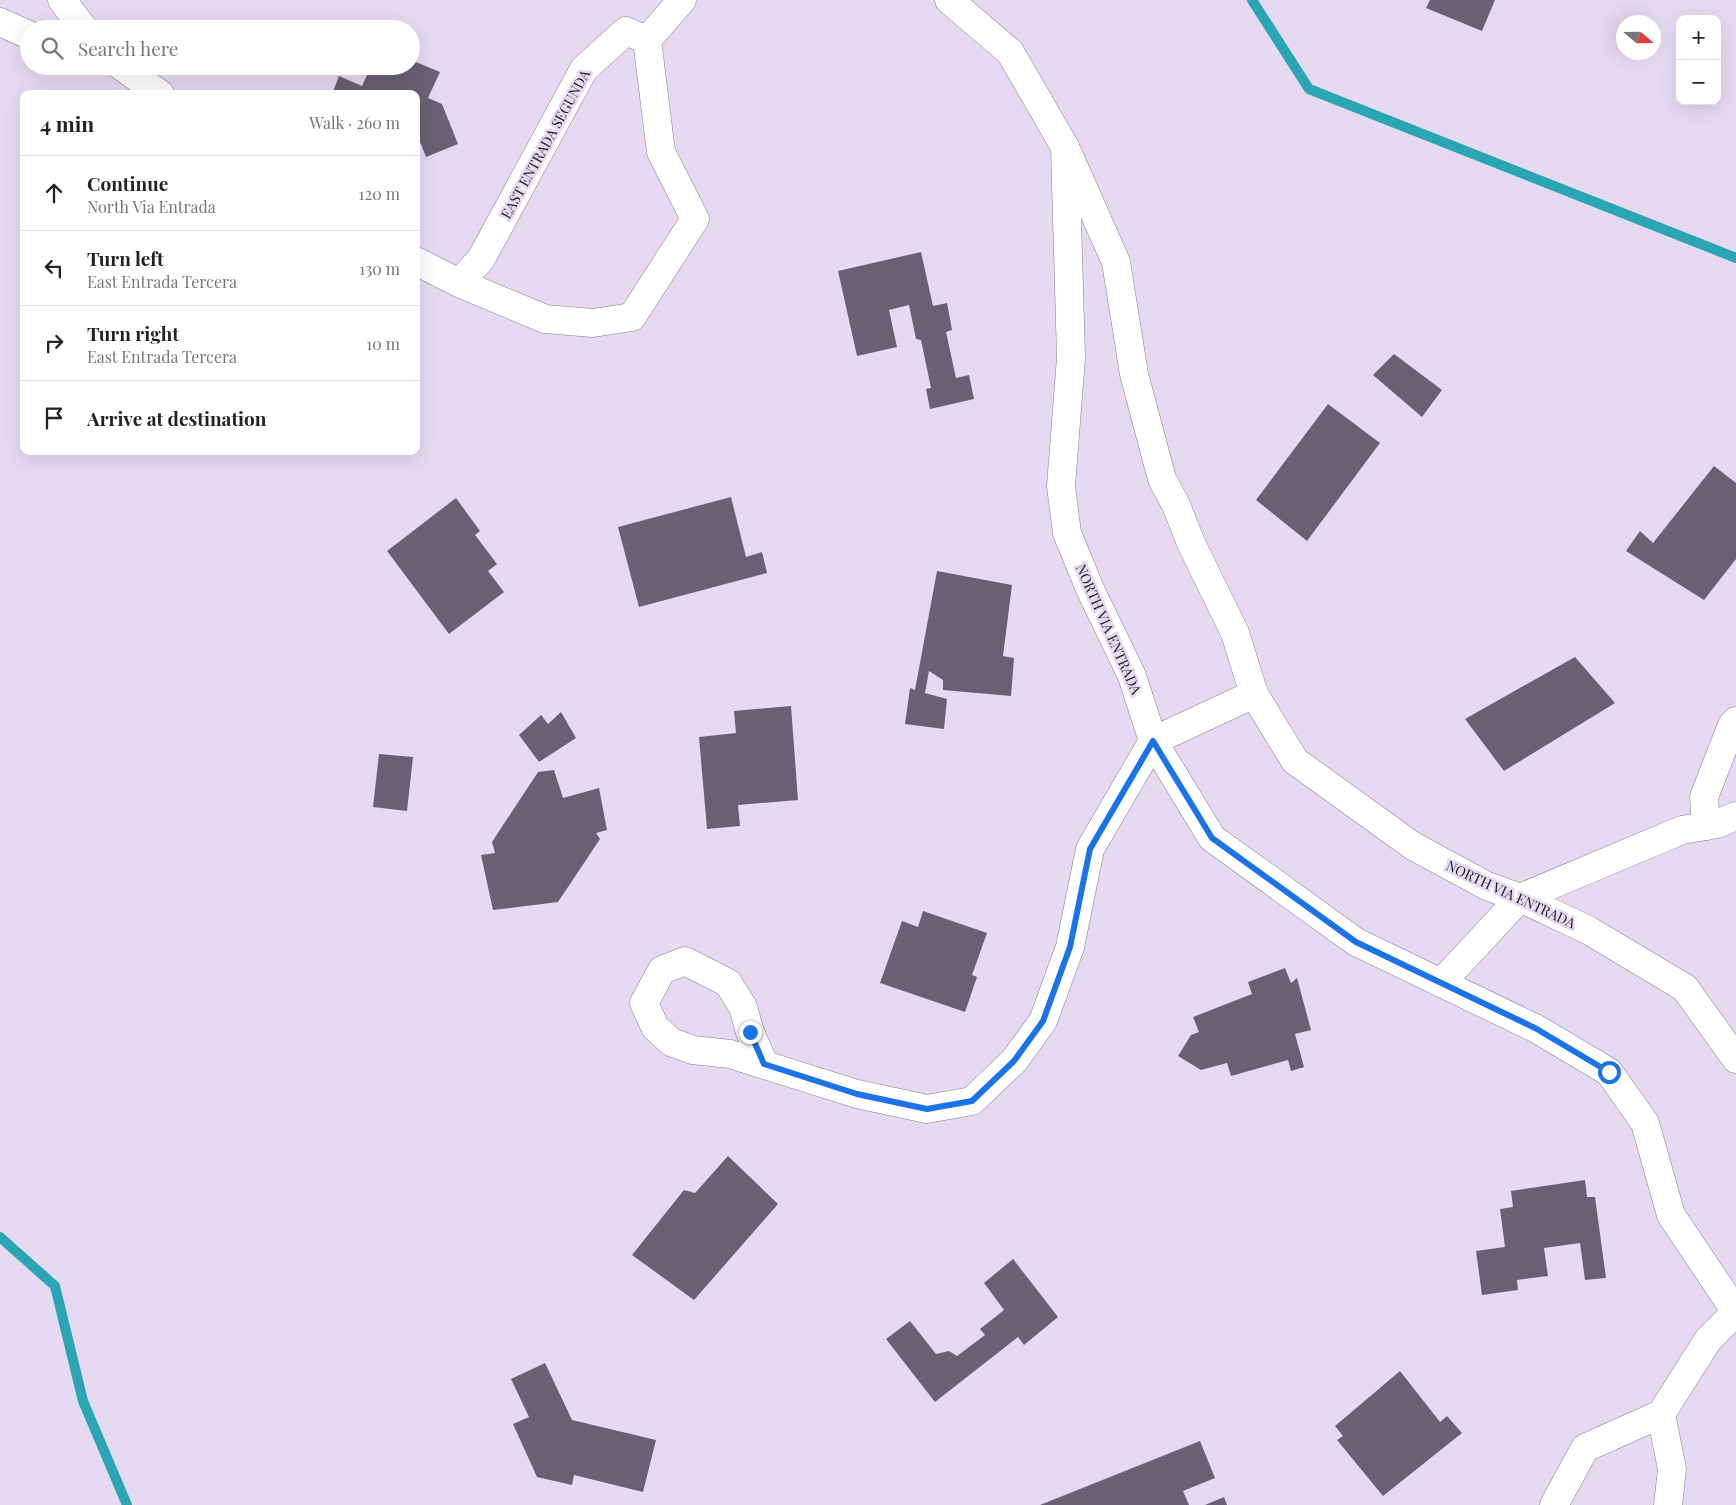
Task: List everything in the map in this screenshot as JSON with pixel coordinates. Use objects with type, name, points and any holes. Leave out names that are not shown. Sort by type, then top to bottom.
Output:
[{"type":"street","points":[[62,0],[77,20]]},
{"type":"street","points":[[420,263],[459,283],[545,319],[593,323],[632,316],[695,219],[661,152],[647,40],[682,0]]},
{"type":"street","name":"NORTH VIA ENTRADA","points":[[949,0],[1010,52],[1065,147],[1116,262],[1134,374],[1162,479],[1176,505],[1191,543],[1235,634],[1254,694],[1295,761],[1413,846],[1487,886],[1520,898],[1588,930],[1685,988],[1736,1058]]},
{"type":"street","points":[[0,22],[20,31]]},
{"type":"street","name":"EAST ENTRADA SEGUNDA","points":[[459,283],[481,259],[584,69],[626,31],[647,40]]},
{"type":"street","points":[[134,75],[154,90]]},
{"type":"street","name":"NORTH VIA ENTRADA","points":[[1065,147],[1071,358],[1061,486],[1068,533],[1090,589],[1132,676],[1153,741],[1212,838],[1356,942],[1535,1028],[1609,1072],[1645,1123],[1671,1215],[1736,1312]]},
{"type":"street","points":[[764,1064],[857,1094],[927,1109],[972,1101],[1014,1061],[1043,1021],[1070,947],[1090,849],[1153,741],[1254,694]]},
{"type":"street","points":[[1706,826],[1704,796],[1732,725],[1736,722]]},
{"type":"street","points":[[1441,983],[1520,898],[1682,830],[1717,824],[1736,816]]},
{"type":"street","points":[[1554,1505],[1586,1448],[1661,1414],[1708,1340],[1736,1312]]},
{"type":"street","points":[[1661,1414],[1672,1470],[1668,1505]]},
{"type":"building","points":[[1430,0],[1495,0],[1482,31],[1426,8]]},
{"type":"building","points":[[420,64],[440,72],[428,98],[442,104],[458,144],[426,157],[420,141],[420,90],[334,90],[339,76],[362,86],[367,75],[420,75]]},
{"type":"building","points":[[921,252],[933,306],[947,303],[952,330],[946,332],[956,378],[969,375],[974,399],[930,409],[926,389],[931,388],[921,340],[916,339],[909,305],[889,310],[897,347],[857,356],[838,271]]},
{"type":"building","points":[[1394,354],[1442,390],[1422,417],[1373,375]]},
{"type":"building","points":[[1328,404],[1380,443],[1307,541],[1256,500]]},
{"type":"building","points":[[1714,466],[1736,483],[1736,559],[1704,600],[1626,551],[1640,531],[1653,543]]},
{"type":"building","points":[[731,497],[746,557],[762,552],[767,573],[639,607],[618,527]]},
{"type":"building","points":[[456,498],[480,531],[475,535],[497,564],[488,571],[504,592],[449,634],[387,551]]},
{"type":"building","points":[[937,571],[1012,585],[1003,656],[1014,658],[1011,696],[943,690],[943,680],[929,671],[925,693],[947,699],[944,729],[905,724],[910,688],[915,690]]},
{"type":"building","points":[[1575,657],[1615,703],[1504,771],[1465,719]]},
{"type":"building","points":[[791,706],[798,800],[738,805],[740,826],[707,829],[699,737],[736,733],[734,711]]},
{"type":"building","points":[[561,712],[576,738],[539,762],[519,735],[541,715],[548,724]]},
{"type":"building","points":[[379,754],[413,757],[407,811],[373,807]]},
{"type":"building","points":[[554,770],[563,798],[599,788],[607,830],[596,833],[600,839],[558,902],[493,910],[481,855],[495,853],[492,842],[538,772]]},
{"type":"building","points":[[923,911],[987,933],[972,975],[977,977],[965,1012],[880,983],[902,921],[918,927]]},
{"type":"building","points":[[1285,968],[1291,983],[1297,978],[1311,1030],[1295,1034],[1304,1067],[1291,1071],[1288,1060],[1231,1076],[1227,1063],[1201,1070],[1178,1056],[1191,1035],[1199,1032],[1193,1017],[1252,994],[1248,982]]},
{"type":"building","points":[[728,1156],[778,1204],[694,1300],[632,1255],[684,1190],[695,1193]]},
{"type":"building","points":[[1585,1180],[1587,1197],[1595,1197],[1606,1278],[1585,1280],[1580,1243],[1544,1248],[1548,1276],[1517,1280],[1518,1290],[1482,1295],[1476,1251],[1505,1247],[1500,1209],[1513,1207],[1511,1191]]},
{"type":"building","points":[[1013,1259],[1058,1317],[1024,1345],[1018,1337],[935,1402],[886,1339],[910,1321],[936,1354],[949,1351],[957,1356],[985,1335],[980,1329],[1004,1310],[984,1283]]},
{"type":"building","points":[[545,1363],[572,1420],[656,1440],[643,1492],[574,1475],[572,1485],[537,1477],[513,1424],[529,1417],[511,1379]]},
{"type":"building","points":[[1400,1371],[1440,1422],[1447,1416],[1462,1433],[1383,1496],[1337,1440],[1343,1436],[1335,1426]]},
{"type":"building","points":[[1200,1441],[1215,1478],[1183,1491],[1189,1505],[1040,1505]]},
{"type":"building","points":[[1224,1497],[1227,1505],[1205,1505]]},
{"type":"waterway","points":[[1252,0],[1309,89],[1736,258]]},
{"type":"waterway","points":[[0,1237],[55,1286],[83,1401],[127,1505]]},
{"type":"route","points":[[750,1032],[764,1064],[786,1072],[857,1094],[927,1109],[972,1101],[1014,1061],[1043,1021],[1070,947],[1090,849],[1153,741],[1212,838],[1356,942],[1535,1028],[1609,1072]]}]
